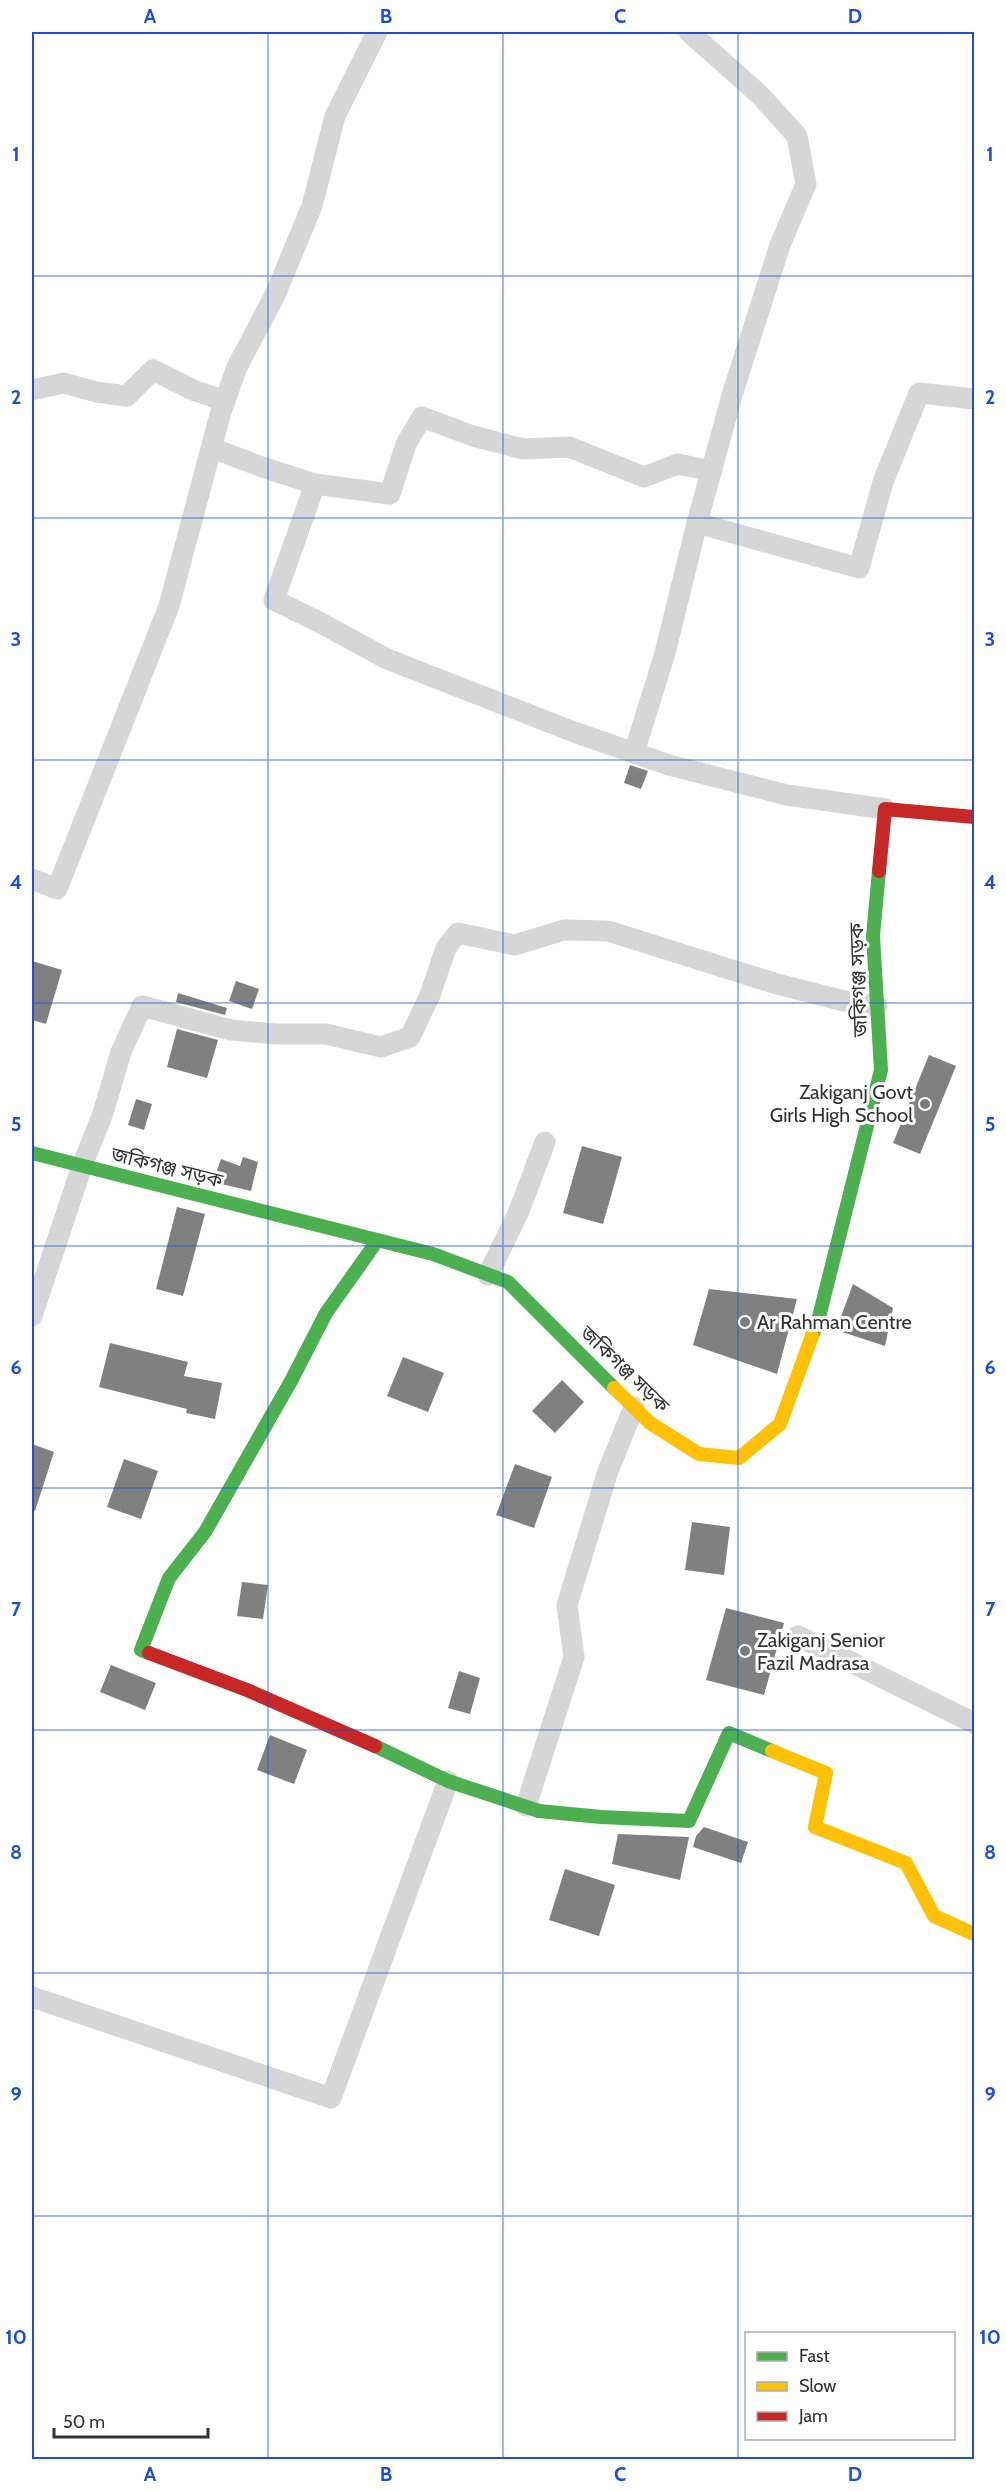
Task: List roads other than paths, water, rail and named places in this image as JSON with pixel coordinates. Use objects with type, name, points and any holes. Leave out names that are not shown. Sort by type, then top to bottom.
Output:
[{"type":"main road","points":[[885,809],[975,817]]},
{"type":"main road","name":"জকিগঞ্জ সড়ক","points":[[32,1153],[433,1254],[508,1282],[650,1423],[699,1454],[740,1458],[780,1424],[819,1317],[881,1070],[873,936],[885,809]]},
{"type":"main road","points":[[377,1241],[326,1313],[291,1381],[205,1532],[169,1578],[141,1650],[247,1690],[339,1729],[448,1781],[539,1811],[601,1817],[690,1821],[729,1733],[826,1773],[815,1827],[906,1863],[934,1916],[975,1934]]},
{"type":"street","points":[[32,879],[57,889],[169,606],[225,401],[237,367],[275,295],[312,206],[335,116],[377,32]]},
{"type":"street","points":[[634,753],[665,653],[697,523],[733,392],[780,245],[806,184],[797,136],[761,96],[689,32]]},
{"type":"street","points":[[32,390],[64,382],[96,392],[127,396],[153,370],[193,390],[225,401]]},
{"type":"street","points":[[697,523],[859,568],[884,482],[919,393],[975,399]]},
{"type":"street","points":[[212,448],[315,484],[390,495],[406,444],[422,417],[473,436],[523,449],[569,447],[644,477],[678,464],[712,471]]},
{"type":"street","points":[[315,484],[274,600],[319,621],[387,659],[669,765],[787,795],[885,809]]},
{"type":"street","points":[[32,1316],[82,1166],[103,1113],[121,1052],[142,1006],[231,1030],[276,1034],[326,1034],[381,1047],[410,1037],[430,995],[446,948],[458,933],[515,945],[564,930],[608,931],[777,984],[848,1002],[877,1006]]},
{"type":"street","points":[[488,1275],[519,1212],[545,1142]]},
{"type":"street","points":[[525,1806],[574,1657],[567,1605],[608,1471],[634,1407]]},
{"type":"street","points":[[798,1636],[975,1723]]},
{"type":"street","points":[[32,1997],[331,2098],[448,1781]]},
{"type":"place","name":"Zakiganj Govt Girls High School","points":[[925,1104]]},
{"type":"place","name":"Ar Rahman Centre","points":[[745,1322]]},
{"type":"place","name":"Zakiganj Senior Fazil Madrasa","points":[[745,1651]]}]
